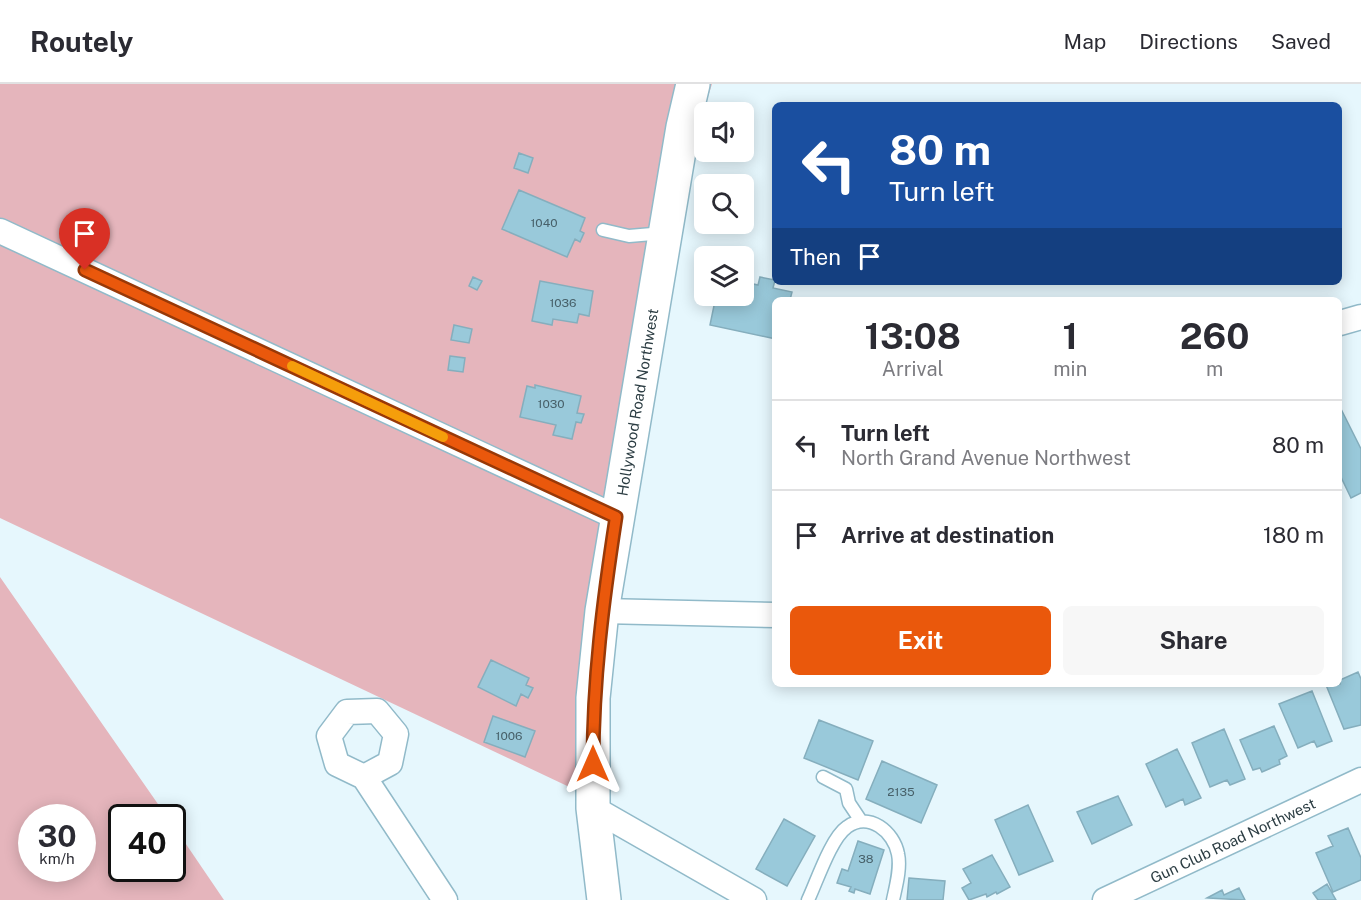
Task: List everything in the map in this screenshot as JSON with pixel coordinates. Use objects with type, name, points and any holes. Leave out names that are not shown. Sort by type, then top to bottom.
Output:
[{"type":"street","name":"Hollywood Road Northwest","points":[[604,900],[593,808],[593,698],[602,611],[665,233],[693,84]]},
{"type":"street","points":[[0,231],[616,517]]},
{"type":"street","points":[[1342,322],[1361,317]]},
{"type":"street","points":[[602,611],[772,615]]},
{"type":"street","points":[[364,777],[445,900]]},
{"type":"street","name":"Gun Club Road Northwest","points":[[1106,900],[1361,780]]},
{"type":"street","points":[[593,808],[754,900]]},
{"type":"lane","points":[[603,230],[629,236],[665,233]]},
{"type":"lane","points":[[823,777],[846,789],[849,803],[861,821]]},
{"type":"lane","points":[[808,900],[837,839],[847,826],[861,821],[872,822],[893,839],[898,855],[893,900]]},
{"type":"shaded area","points":[[0,84],[712,84],[706,102],[694,102],[694,150],[613,506],[599,801],[0,518]]},
{"type":"shaded area","points":[[0,577],[158,804],[108,804],[108,882],[186,882],[186,844],[224,900],[0,900]]},
{"type":"building","points":[[519,153],[533,158],[528,173],[514,168]]},
{"type":"building","points":[[519,190],[585,218],[580,231],[584,233],[580,242],[575,239],[567,257],[502,229]]},
{"type":"building","points":[[473,277],[482,281],[477,290],[469,286]]},
{"type":"building","points":[[760,277],[772,279],[773,288],[792,292],[791,297],[772,297],[772,338],[710,325],[714,306],[754,306],[754,284],[758,285]]},
{"type":"building","points":[[540,281],[593,291],[589,316],[579,314],[577,323],[553,319],[552,325],[532,321]]},
{"type":"building","points":[[454,325],[472,329],[469,343],[451,340]]},
{"type":"building","points":[[450,356],[465,358],[463,372],[448,370]]},
{"type":"building","points":[[535,385],[581,396],[577,413],[584,414],[581,423],[576,422],[572,439],[553,435],[556,425],[520,417],[527,386],[535,388]]},
{"type":"building","points":[[1342,411],[1361,449],[1361,493],[1351,498],[1342,479]]},
{"type":"building","points":[[491,660],[529,678],[526,685],[533,688],[528,698],[521,694],[516,706],[478,687]]},
{"type":"building","points":[[1358,672],[1361,679],[1361,725],[1344,729],[1327,687],[1342,687],[1342,679]]},
{"type":"building","points":[[1312,691],[1332,741],[1317,747],[1314,741],[1298,748],[1279,704]]},
{"type":"building","points":[[493,716],[535,731],[525,757],[484,742]]},
{"type":"building","points":[[819,720],[873,741],[858,780],[804,758]]},
{"type":"building","points":[[1274,726],[1287,756],[1279,760],[1280,764],[1262,772],[1260,768],[1253,770],[1240,740]]},
{"type":"building","points":[[1224,729],[1245,779],[1230,785],[1227,780],[1210,787],[1192,743]]},
{"type":"building","points":[[1177,749],[1201,798],[1185,805],[1183,799],[1166,807],[1146,764]]},
{"type":"building","points":[[882,761],[937,785],[921,823],[866,799]]},
{"type":"building","points":[[1118,796],[1132,825],[1092,844],[1077,812]]},
{"type":"building","points":[[1028,805],[1053,861],[1019,875],[995,820]]},
{"type":"building","points":[[784,819],[815,836],[787,886],[756,869]]},
{"type":"building","points":[[1348,828],[1361,858],[1361,880],[1333,892],[1316,853],[1333,846],[1328,836]]},
{"type":"building","points":[[858,841],[884,850],[870,894],[855,889],[854,893],[849,891],[851,887],[837,883],[842,869],[848,871]]},
{"type":"building","points":[[992,855],[1010,887],[997,894],[996,892],[987,897],[986,894],[969,900],[962,888],[971,883],[963,869]]},
{"type":"building","points":[[909,878],[945,881],[943,900],[907,900]]},
{"type":"building","points":[[1327,884],[1336,900],[1318,900],[1313,893]]},
{"type":"building","points":[[1239,888],[1245,900],[1207,898],[1222,890],[1224,895]]},
{"type":"slow traffic","points":[[292,366],[443,437]]},
{"type":"route","points":[[85,270],[616,517],[602,611],[593,698],[593,764]]}]
